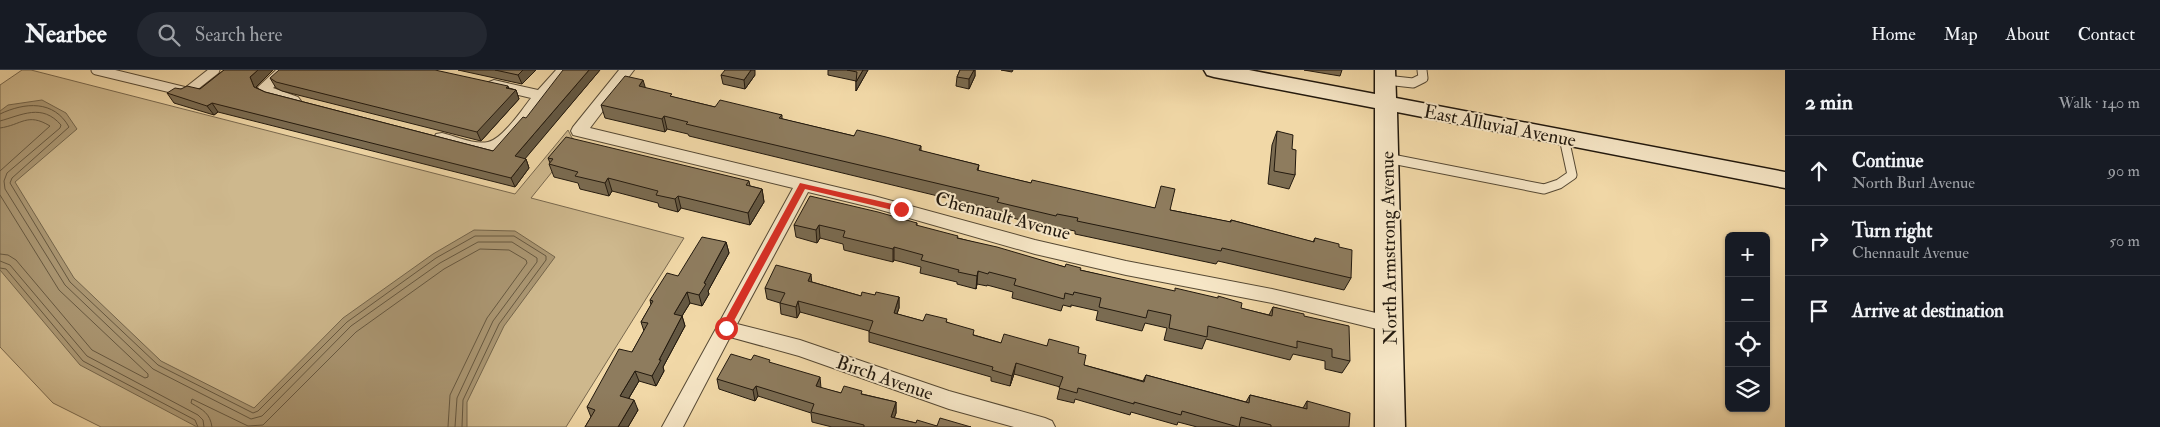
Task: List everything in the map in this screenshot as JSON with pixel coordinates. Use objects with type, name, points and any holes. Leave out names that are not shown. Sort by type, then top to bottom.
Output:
[{"type":"street","points":[[285,70],[265,87],[267,92],[276,97],[304,104]]},
{"type":"street","points":[[425,134],[481,148],[493,147],[505,139],[564,70]]},
{"type":"street","name":"Chennault Avenue","points":[[627,70],[579,131],[892,206],[1035,247],[1126,268],[1272,296],[1389,324]]},
{"type":"street","name":"East Alluvial Avenue","points":[[1214,70],[1785,180]]},
{"type":"street","name":"North Armstrong Avenue","points":[[1386,75],[1390,427]]},
{"type":"street","points":[[475,81],[542,96]]},
{"type":"street","points":[[672,427],[803,185]]},
{"type":"street","name":"Birch Avenue","points":[[726,328],[800,348],[949,400],[1045,427]]},
{"type":"lane","points":[[96,70],[188,92],[215,70]]},
{"type":"lane","points":[[1386,75],[1413,83],[1423,78],[1422,70]]},
{"type":"lane","points":[[1387,158],[1544,189],[1559,184],[1572,175],[1564,138]]},
{"type":"shaded area","points":[[22,70],[31,70],[515,194],[568,130],[572,138],[577,141],[531,198],[684,238],[566,427],[101,427],[53,403],[0,347],[0,85]]},
{"type":"water","points":[[42,100],[66,113],[77,129],[15,182],[74,278],[161,361],[254,408],[343,318],[433,254],[474,230],[515,231],[555,257],[504,326],[467,402],[467,427],[197,427],[80,365],[0,270],[0,111],[8,105]]},
{"type":"building","points":[[224,70],[258,70],[250,77],[254,87],[265,92],[493,151],[523,117],[526,118],[563,70],[589,70],[515,156],[526,159],[511,178],[212,103],[207,106],[167,93],[175,88],[181,89],[187,86],[200,89]]},
{"type":"building","points":[[279,70],[435,70],[508,86],[506,88],[516,90],[477,132],[276,82],[270,78]]},
{"type":"building","points":[[495,70],[523,70],[518,75]]},
{"type":"building","points":[[725,70],[751,70],[744,80],[721,75]]},
{"type":"building","points":[[847,70],[863,70],[856,82],[857,72]]},
{"type":"building","points":[[960,70],[974,70],[969,79],[957,77]]},
{"type":"building","points":[[625,76],[643,80],[639,86],[672,94],[670,96],[715,107],[720,100],[782,115],[779,118],[854,136],[857,130],[921,146],[919,150],[979,165],[977,170],[1031,183],[1032,180],[1155,208],[1161,186],[1175,189],[1170,210],[1231,222],[1231,220],[1314,242],[1315,238],[1339,244],[1339,247],[1352,250],[1351,278],[1222,248],[1221,251],[1077,221],[1078,218],[1057,214],[1056,216],[997,202],[999,198],[686,124],[688,122],[664,116],[662,119],[601,105]]},
{"type":"building","points":[[1277,131],[1293,135],[1292,149],[1296,150],[1295,175],[1274,171]]},
{"type":"building","points":[[566,137],[749,181],[746,185],[762,189],[748,213],[678,196],[675,199],[656,195],[658,191],[608,178],[605,183],[575,176],[578,172],[549,164],[553,159],[548,158]]},
{"type":"building","points":[[810,196],[878,212],[917,223],[916,225],[958,236],[957,238],[997,247],[1065,267],[1066,264],[1081,268],[1080,270],[1175,291],[1175,288],[1218,298],[1218,296],[1242,303],[1241,308],[1272,316],[1273,307],[1349,326],[1350,361],[1332,357],[1332,349],[1297,341],[1297,348],[1208,326],[1207,337],[1169,328],[1171,315],[1148,310],[1146,318],[1099,307],[1101,298],[1074,292],[1073,295],[1065,293],[1064,299],[1014,285],[1016,279],[989,272],[988,274],[978,271],[977,276],[958,272],[959,270],[921,260],[923,255],[843,237],[845,231],[819,225],[816,230],[794,225]]},
{"type":"building","points":[[702,237],[726,242],[699,295],[687,292],[674,314],[682,316],[652,376],[635,371],[620,396],[634,400],[618,427],[585,427],[595,410],[587,407],[619,349],[632,352],[648,323],[641,322],[653,301],[650,300],[667,273],[678,276]]},
{"type":"building","points":[[776,265],[811,274],[808,281],[861,296],[862,292],[875,295],[876,292],[899,297],[894,313],[923,321],[926,314],[947,319],[946,322],[974,330],[973,335],[1001,343],[1004,334],[1047,346],[1049,339],[1079,347],[1078,353],[1086,355],[1084,365],[1144,382],[1146,375],[1249,403],[1250,395],[1307,409],[1307,401],[1350,413],[1349,427],[1271,427],[1271,425],[1241,417],[1238,427],[1182,411],[1181,415],[1134,402],[1134,404],[1078,388],[1077,393],[1059,388],[1063,377],[1016,363],[1012,376],[992,370],[993,367],[869,332],[873,321],[798,301],[796,307],[780,303],[785,293],[765,288]]},
{"type":"building","points":[[731,354],[751,360],[754,355],[770,360],[769,362],[820,377],[816,386],[841,393],[844,386],[862,391],[861,394],[896,402],[891,417],[916,423],[917,420],[937,426],[940,418],[971,427],[864,427],[864,425],[811,412],[814,404],[756,386],[753,390],[717,379]]},
{"type":"route","points":[[726,328],[803,185],[901,209]]}]
